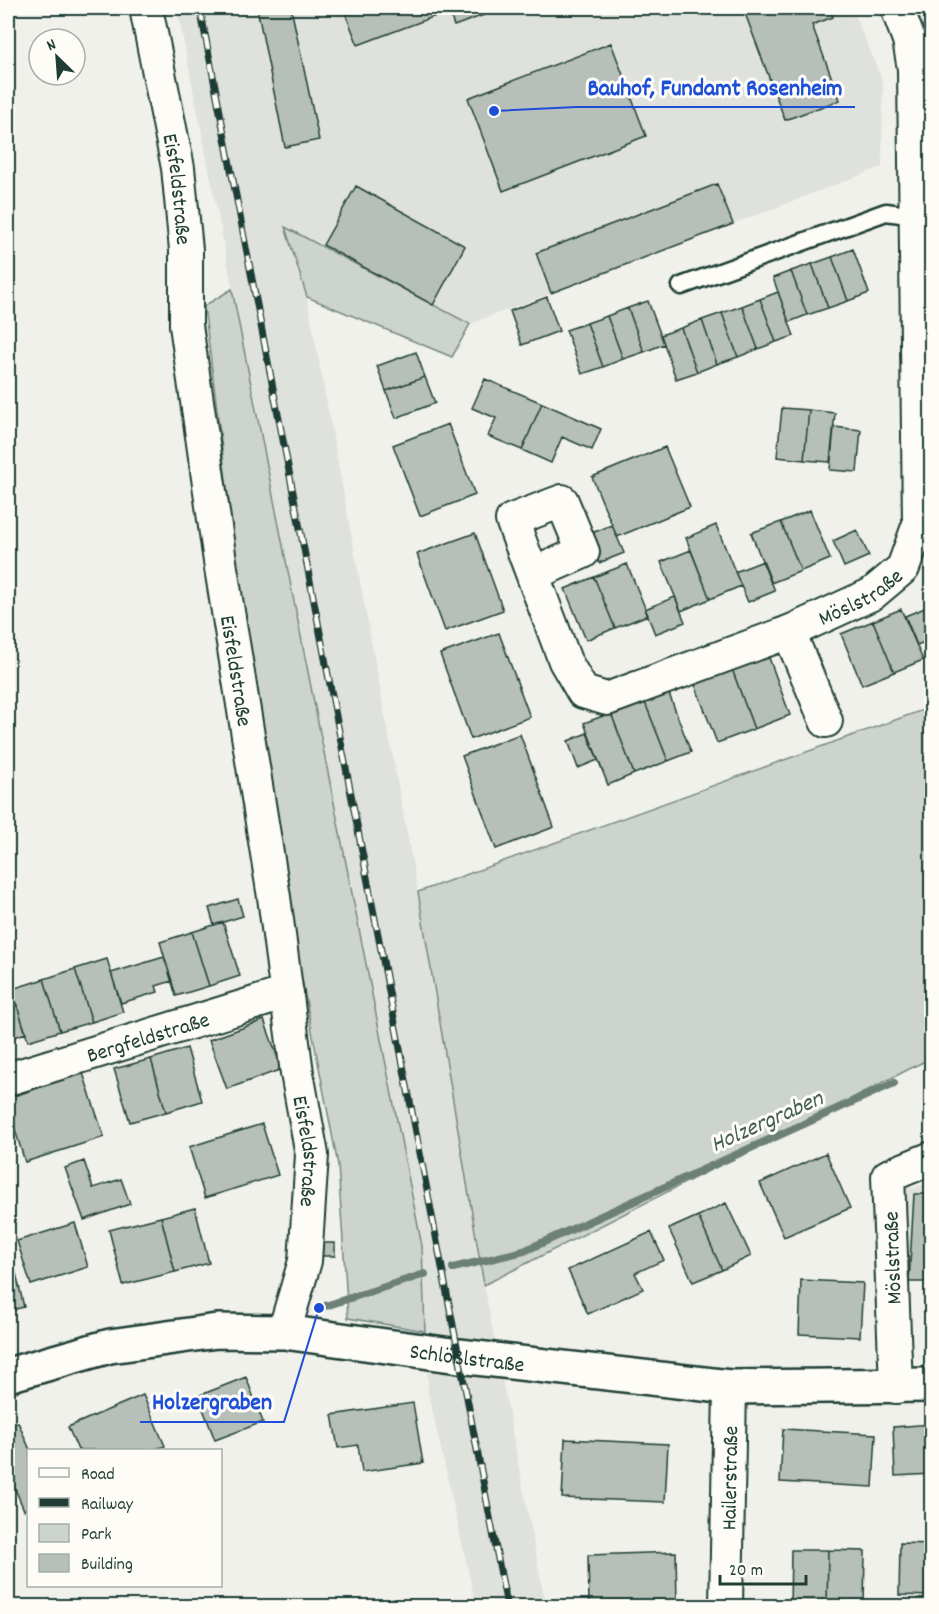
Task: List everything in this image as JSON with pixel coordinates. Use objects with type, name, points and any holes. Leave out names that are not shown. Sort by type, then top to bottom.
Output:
[{"type":"street","name":"Eisfeldstraße","points":[[146,8],[178,168],[186,240],[186,325],[287,993],[297,1073],[312,1155],[305,1261],[284,1332]]},
{"type":"street","name":"Möslstraße","points":[[533,574],[565,661],[583,692],[607,699],[789,632],[872,594],[903,568],[919,524],[914,69],[909,40],[897,8]]},
{"type":"street","name":"Möslstraße","points":[[789,632],[826,721]]},
{"type":"street","name":"Bergfeldstraße","points":[[8,1079],[287,993]]},
{"type":"street","name":"Möslstraße","points":[[896,1387],[888,1176],[932,1158]]},
{"type":"street","name":"Schlößlstraße","points":[[8,1375],[110,1346],[217,1331],[284,1332],[459,1356],[730,1387],[932,1385]]},
{"type":"street","name":"Hailerstraße","points":[[726,1606],[730,1387]]},
{"type":"lane","points":[[681,286],[886,212],[915,216]]},
{"type":"shaded area","points":[[177,8],[852,8],[883,82],[882,167],[470,324],[323,245],[285,228],[307,297],[418,892],[484,1285],[546,1606],[476,1606],[428,1392],[422,1246]]},
{"type":"shaded area","points":[[931,1181],[931,1282],[898,1282],[901,1187],[914,1188]]},
{"type":"green space","points":[[285,227],[470,324],[452,357],[307,297]]},
{"type":"green space","points":[[232,289],[422,1246],[425,1331],[348,1318],[338,1165],[283,882],[243,616],[204,306]]},
{"type":"green space","points":[[931,707],[931,1058],[484,1285],[418,892]]},
{"type":"building","points":[[257,8],[291,8],[319,140],[285,147]]},
{"type":"building","points":[[343,8],[503,8],[454,26],[449,11],[358,45]]},
{"type":"building","points":[[743,8],[829,8],[833,17],[812,25],[840,100],[785,120]]},
{"type":"building","points":[[611,43],[646,136],[503,191],[468,98]]},
{"type":"building","points":[[717,184],[733,224],[551,293],[536,253]]},
{"type":"building","points":[[356,186],[465,246],[433,305],[323,245]]},
{"type":"building","points":[[853,249],[869,293],[848,301],[832,257]]},
{"type":"building","points":[[832,257],[848,301],[828,308],[812,264]]},
{"type":"building","points":[[812,264],[828,308],[807,315],[791,271]]},
{"type":"building","points":[[791,271],[807,315],[789,322],[773,278]]},
{"type":"building","points":[[778,292],[794,336],[776,342],[760,299]]},
{"type":"building","points":[[547,297],[559,331],[522,345],[510,311]]},
{"type":"building","points":[[760,299],[776,342],[758,349],[742,306]]},
{"type":"building","points":[[648,301],[664,344],[644,352],[628,308]]},
{"type":"building","points":[[742,306],[758,349],[738,357],[722,313]]},
{"type":"building","points":[[628,308],[644,352],[623,359],[607,316]]},
{"type":"building","points":[[722,313],[738,357],[717,364],[702,320]]},
{"type":"building","points":[[607,316],[623,359],[603,367],[587,323]]},
{"type":"building","points":[[702,320],[717,364],[697,372],[681,328]]},
{"type":"building","points":[[587,323],[603,367],[582,374],[566,330]]},
{"type":"building","points":[[681,328],[697,372],[676,379],[661,335]]},
{"type":"building","points":[[416,352],[425,377],[386,391],[377,366]]},
{"type":"building","points":[[425,377],[435,403],[396,418],[386,391]]},
{"type":"building","points":[[485,379],[542,403],[522,450],[488,436],[496,418],[472,408]]},
{"type":"building","points":[[542,403],[601,429],[592,450],[562,437],[551,463],[522,450]]},
{"type":"building","points":[[782,408],[809,410],[804,460],[777,457]]},
{"type":"building","points":[[809,410],[835,413],[830,462],[804,460]]},
{"type":"building","points":[[448,424],[475,495],[420,516],[393,445]]},
{"type":"building","points":[[834,427],[861,430],[857,472],[830,470]]},
{"type":"building","points":[[665,447],[690,507],[617,537],[592,477]]},
{"type":"building","points":[[810,510],[830,559],[801,571],[781,522]]},
{"type":"building","points":[[781,522],[801,571],[771,583],[751,533]]},
{"type":"building","points":[[612,525],[624,553],[599,563],[587,535]]},
{"type":"building","points":[[716,525],[741,586],[710,599],[686,538]]},
{"type":"building","points":[[857,530],[869,556],[844,567],[833,541]]},
{"type":"building","points":[[475,533],[503,610],[445,631],[417,554]]},
{"type":"building","points":[[691,550],[710,599],[681,611],[661,562]]},
{"type":"building","points":[[763,561],[775,591],[748,602],[735,572]]},
{"type":"building","points":[[627,564],[648,615],[615,628],[594,577]]},
{"type":"building","points":[[594,577],[615,628],[586,640],[565,589]]},
{"type":"building","points":[[675,597],[685,622],[655,634],[645,609]]},
{"type":"building","points":[[932,605],[932,639],[917,645],[905,616]]},
{"type":"building","points":[[901,609],[923,660],[894,672],[873,621]]},
{"type":"building","points":[[873,621],[894,672],[862,685],[841,634]]},
{"type":"building","points":[[499,633],[530,717],[471,739],[440,654]]},
{"type":"building","points":[[768,655],[790,715],[754,729],[732,669]]},
{"type":"building","points":[[732,669],[754,729],[717,743],[694,682]]},
{"type":"building","points":[[668,691],[691,752],[668,761],[644,700]]},
{"type":"building","points":[[644,700],[668,761],[634,774],[611,713]]},
{"type":"building","points":[[611,713],[634,774],[608,785],[584,723]]},
{"type":"building","points":[[587,733],[598,760],[578,768],[568,741]]},
{"type":"building","points":[[520,734],[554,827],[496,849],[462,756]]},
{"type":"building","points":[[238,899],[243,916],[214,925],[209,908]]},
{"type":"building","points":[[223,922],[240,976],[209,986],[192,932]]},
{"type":"building","points":[[192,932],[209,986],[176,996],[160,942]]},
{"type":"building","points":[[164,957],[172,981],[156,986],[158,992],[121,1003],[111,973]]},
{"type":"building","points":[[107,959],[123,1012],[92,1022],[75,969]]},
{"type":"building","points":[[75,969],[92,1022],[60,1031],[44,979]]},
{"type":"building","points":[[44,979],[60,1031],[28,1041],[12,989]]},
{"type":"building","points":[[16,1003],[26,1033],[8,1039],[8,1006]]},
{"type":"building","points":[[264,1020],[282,1069],[227,1089],[209,1040]]},
{"type":"building","points":[[187,1048],[202,1101],[166,1112],[151,1059]]},
{"type":"building","points":[[151,1059],[166,1112],[130,1122],[114,1069]]},
{"type":"building","points":[[83,1073],[104,1137],[25,1162],[8,1107],[8,1098]]},
{"type":"building","points":[[262,1124],[278,1175],[205,1198],[189,1147]]},
{"type":"building","points":[[826,1153],[850,1208],[784,1237],[760,1183]]},
{"type":"building","points":[[84,1161],[93,1188],[121,1179],[130,1204],[84,1220],[65,1168]]},
{"type":"building","points":[[914,1194],[932,1194],[932,1282],[909,1282]]},
{"type":"building","points":[[726,1203],[751,1256],[722,1270],[698,1216]]},
{"type":"building","points":[[195,1208],[209,1263],[175,1272],[161,1217]]},
{"type":"building","points":[[698,1216],[722,1270],[693,1282],[669,1229]]},
{"type":"building","points":[[161,1217],[175,1272],[123,1285],[109,1230]]},
{"type":"building","points":[[75,1223],[88,1267],[31,1285],[17,1241]]},
{"type":"building","points":[[651,1232],[664,1260],[635,1273],[643,1289],[588,1314],[568,1270]]},
{"type":"building","points":[[321,1243],[335,1243],[335,1256],[321,1256]]},
{"type":"building","points":[[14,1265],[24,1307],[8,1311],[8,1267]]},
{"type":"building","points":[[801,1280],[863,1283],[860,1337],[799,1334]]},
{"type":"building","points":[[246,1377],[263,1422],[215,1440],[198,1396]]},
{"type":"building","points":[[143,1395],[165,1446],[156,1449],[78,1449],[68,1427]]},
{"type":"building","points":[[413,1403],[423,1463],[362,1472],[358,1445],[338,1448],[332,1415]]},
{"type":"building","points":[[18,1422],[30,1449],[27,1449],[27,1508],[24,1510],[8,1472],[8,1426]]},
{"type":"building","points":[[932,1424],[932,1474],[895,1476],[893,1427]]},
{"type":"building","points":[[783,1429],[876,1434],[873,1487],[780,1482]]},
{"type":"building","points":[[565,1439],[668,1444],[665,1502],[562,1498]]},
{"type":"building","points":[[900,1543],[932,1544],[932,1596],[899,1595]]},
{"type":"building","points":[[791,1550],[828,1550],[827,1606],[790,1606]]},
{"type":"building","points":[[828,1550],[865,1551],[864,1606],[827,1606]]},
{"type":"building","points":[[676,1552],[677,1606],[589,1606],[588,1555]]},
{"type":"waterway","name":"Holzergraben","points":[[453,1268],[524,1251],[894,1083]]},
{"type":"waterway","name":"Holzergraben","points":[[319,1308],[425,1274]]},
{"type":"railway","points":[[200,8],[507,1606]]},
{"type":"place","name":"Bauhof, Fundamt Rosenheim","points":[[494,111]]},
{"type":"place","name":"Holzergraben","points":[[319,1308]]}]
